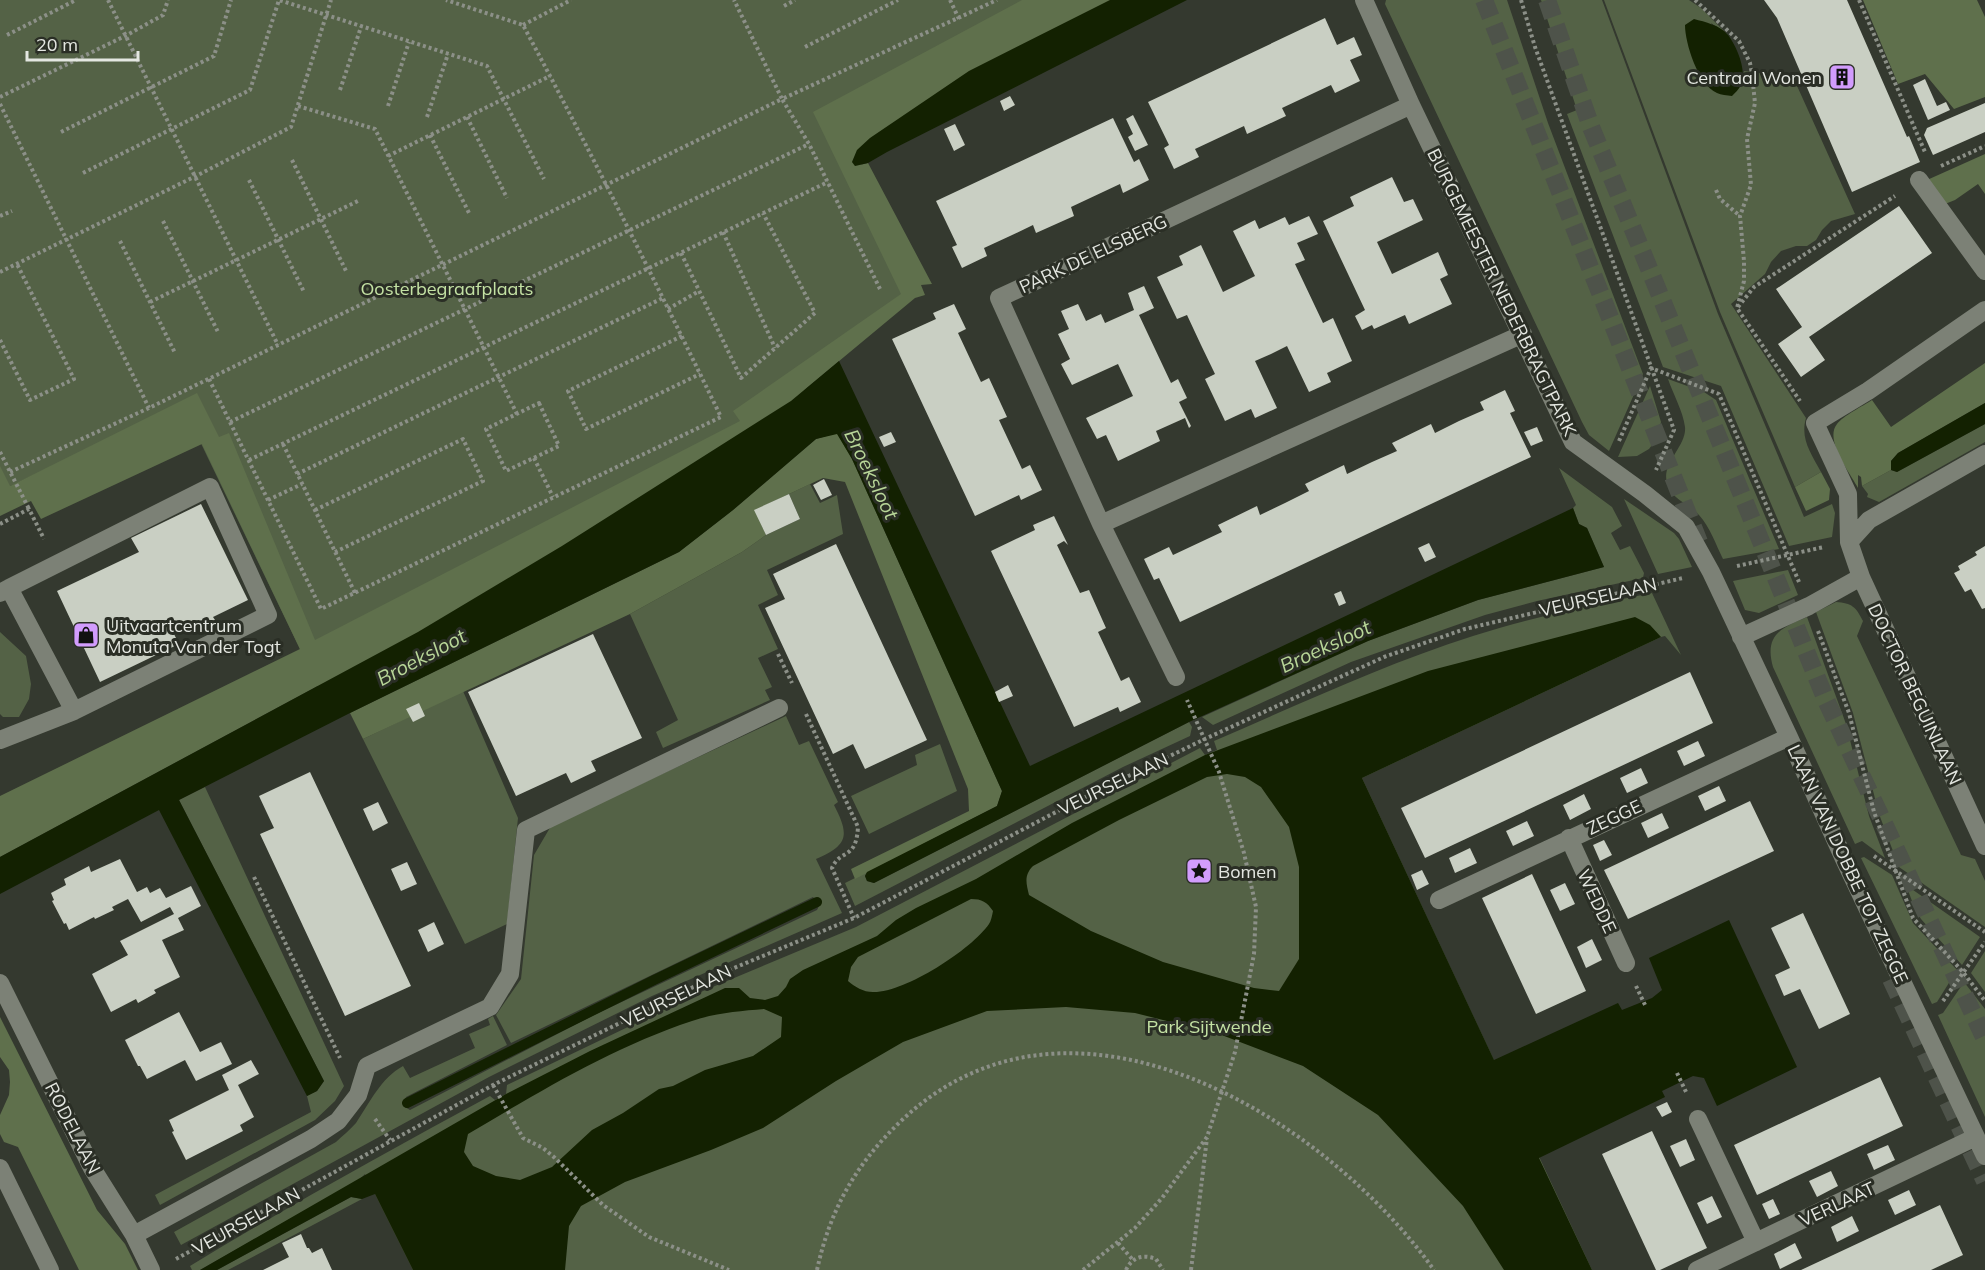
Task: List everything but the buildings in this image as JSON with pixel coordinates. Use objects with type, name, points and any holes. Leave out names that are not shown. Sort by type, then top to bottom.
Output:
[{"type":"street","name":"BURGEMEESTER NEDERBRAGTPARK","points":[[1364,0],[1411,105],[1573,442],[1608,466],[1686,527],[1711,572]]},
{"type":"street","name":"PARK DE ELSBERG","points":[[1179,684],[1101,524],[999,298],[1411,105]]},
{"type":"street","points":[[1926,175],[1985,271]]},
{"type":"street","points":[[1815,423],[1868,391],[1985,310]]},
{"type":"street","points":[[1101,524],[1523,334]]},
{"type":"street","name":"DOCTOR BEGUINLAAN","points":[[1815,423],[1848,494],[1849,542],[1861,576],[1985,846]]},
{"type":"street","points":[[1849,542],[1869,520],[1985,454]]},
{"type":"street","points":[[0,740],[74,711],[268,615],[210,487],[4,590],[74,711]]},
{"type":"street","name":"LAAN VAN DOBBE TOT ZEGGE","points":[[1711,572],[1918,1018],[1985,1156]]},
{"type":"street","points":[[1741,637],[1809,606],[1861,576]]},
{"type":"street","points":[[134,1235],[311,1139],[338,1121],[358,1095],[367,1066],[490,1007],[510,974],[526,830],[779,708]]},
{"type":"street","name":"ZEGGE","points":[[1439,900],[1789,737]]},
{"type":"street","name":"WEDDE","points":[[1569,838],[1626,963]]},
{"type":"street","name":"RODELAAN","points":[[0,983],[92,1168],[134,1235],[159,1267]]},
{"type":"street","points":[[1698,1119],[1756,1242]]},
{"type":"street","name":"VERLAAT","points":[[1697,1270],[1976,1137]]},
{"type":"street","points":[[0,1168],[50,1270]]},
{"type":"path","points":[[7,35],[75,0]]},
{"type":"path","points":[[108,0],[278,345]]},
{"type":"path","points":[[0,97],[163,15],[168,0]]},
{"type":"path","points":[[60,132],[214,56],[231,0]]},
{"type":"path","points":[[83,172],[250,90],[279,0],[487,66],[544,179]]},
{"type":"path","points":[[0,272],[291,127],[331,0]]},
{"type":"path","points":[[209,379],[321,609],[721,417],[630,230],[605,186],[523,25],[446,0]]},
{"type":"path","points":[[523,25],[571,0]]},
{"type":"path","points":[[734,0],[782,99],[809,144],[880,289]]},
{"type":"path","points":[[784,6],[795,0]]},
{"type":"path","points":[[805,47],[898,0]]},
{"type":"path","points":[[950,0],[959,19]]},
{"type":"path","points":[[10,472],[149,408],[782,99],[997,0]]},
{"type":"path","points":[[1521,0],[1535,47],[1674,430],[1645,494]]},
{"type":"path","points":[[1695,0],[1739,41],[1750,63],[1752,74],[1755,104],[1747,139],[1751,185],[1740,216],[1744,281],[1737,308],[1815,423]]},
{"type":"path","points":[[1859,0],[1926,175]]},
{"type":"path","points":[[340,90],[361,27]]},
{"type":"path","points":[[388,106],[410,42]]},
{"type":"path","points":[[427,117],[448,54]]},
{"type":"path","points":[[388,156],[550,76]]},
{"type":"path","points":[[0,104],[149,408]]},
{"type":"path","points":[[298,106],[375,129],[517,414]]},
{"type":"path","points":[[467,117],[507,198]]},
{"type":"path","points":[[430,135],[469,213]]},
{"type":"path","points":[[230,422],[809,144]]},
{"type":"path","points":[[1737,308],[1754,287],[1926,175],[1985,146]]},
{"type":"path","points":[[292,160],[347,273]]},
{"type":"path","points":[[249,180],[304,292]]},
{"type":"path","points":[[249,460],[828,182]]},
{"type":"path","points":[[1716,190],[1720,199],[1740,216]]},
{"type":"path","points":[[150,302],[360,200]]},
{"type":"path","points":[[0,216],[12,211]]},
{"type":"path","points":[[681,253],[741,378],[815,313],[763,213]]},
{"type":"path","points":[[164,221],[218,332]]},
{"type":"path","points":[[723,232],[775,348]]},
{"type":"path","points":[[120,241],[175,353]]},
{"type":"path","points":[[0,340],[30,400],[74,379],[17,264]]},
{"type":"path","points":[[668,309],[699,291]]},
{"type":"path","points":[[297,474],[663,298]]},
{"type":"path","points":[[682,336],[568,391],[572,400],[586,429],[700,374]]},
{"type":"path","points":[[1608,466],[1652,368]]},
{"type":"path","points":[[1652,368],[1719,394],[1809,606],[1849,713],[1874,812],[1913,918],[1964,972],[1985,1001]]},
{"type":"path","points":[[539,403],[559,446],[506,471],[486,429],[517,414],[539,403]]},
{"type":"path","points":[[315,510],[463,439],[483,481],[335,552]]},
{"type":"path","points":[[283,444],[355,593]]},
{"type":"path","points":[[0,452],[42,536]]},
{"type":"path","points":[[534,458],[554,497]]},
{"type":"path","points":[[268,500],[302,484]]},
{"type":"path","points":[[0,524],[28,509]]},
{"type":"path","name":"VEURSELAAN","points":[[159,1267],[493,1085],[722,973],[854,918],[1079,800],[1384,657],[1465,629],[1849,542]]},
{"type":"path","points":[[778,654],[793,685]]},
{"type":"path","points":[[1179,684],[1209,748],[1227,795],[1244,853],[1256,907],[1254,954],[1235,1052],[1207,1137],[1191,1270]]},
{"type":"path","points":[[802,705],[858,827],[857,841],[850,853],[836,861],[832,868],[854,918]]},
{"type":"path","points":[[1844,859],[1865,850],[1985,932]]},
{"type":"path","points":[[254,877],[358,1095]]},
{"type":"path","points":[[1918,1018],[1937,1009],[1985,942]]},
{"type":"path","points":[[1642,998],[1646,1007]]},
{"type":"path","points":[[817,1270],[836,1206],[861,1165],[917,1106],[959,1079],[986,1067],[1028,1056],[1059,1053],[1137,1060],[1173,1071],[1223,1091],[1257,1110],[1339,1168],[1394,1222],[1434,1270]]},
{"type":"path","points":[[1677,1073],[1684,1089]]},
{"type":"path","points":[[493,1085],[523,1138],[543,1148],[555,1158],[603,1205],[649,1237],[729,1270]]},
{"type":"path","points":[[1083,1270],[1135,1228],[1162,1198],[1207,1137]]},
{"type":"path","points":[[1118,1243],[1133,1260]]},
{"type":"path","points":[[1126,1270],[1138,1257],[1156,1259],[1163,1270]]},
{"type":"green space","name":"Oosterbegraafplaats","points":[[0,0],[1179,0],[886,150],[854,169],[908,295],[836,353],[760,442],[321,693],[182,404],[0,491]]},
{"type":"green space","points":[[1386,0],[1507,0],[1548,123],[1643,374],[1609,451],[1589,435],[1582,422],[1385,4]]},
{"type":"green space","points":[[1541,0],[1602,0],[1718,314],[1804,517],[1832,504],[1835,513],[1832,537],[1789,546],[1721,386],[1663,367],[1567,114],[1577,110]]},
{"type":"green space","points":[[1604,0],[1689,0],[1701,8],[1727,34],[1711,23],[1741,86],[1744,71],[1793,77],[1855,214],[1831,221],[1816,240],[1807,246],[1796,246],[1781,251],[1771,262],[1765,274],[1731,304],[1806,418],[1805,439],[1821,472],[1795,487],[1720,312]]},
{"type":"green space","points":[[1668,379],[1704,392],[1716,400],[1779,549],[1723,559],[1703,520],[1669,489],[1666,476],[1668,468],[1685,434],[1685,427]]},
{"type":"green space","points":[[1650,386],[1661,422],[1658,437],[1649,449],[1637,456],[1618,457]]},
{"type":"green space","points":[[1985,424],[1985,442],[1879,502],[1867,497],[1868,494],[1862,486],[1891,470],[1897,472]]},
{"type":"green space","points":[[1559,468],[1612,507],[1622,526],[1611,533],[1620,550],[1630,546],[1644,573],[1643,578],[1485,615],[1351,662],[1213,725],[1202,717],[1368,641],[1478,600],[1604,567],[1587,528],[1579,524],[1573,508],[1576,505]]},
{"type":"green space","points":[[810,484],[820,503],[837,495],[843,534],[767,570],[778,595],[758,605],[778,649],[758,658],[772,687],[765,690],[770,700],[663,748],[656,732],[678,720],[630,614],[742,552],[766,535],[800,519],[789,494]]},
{"type":"green space","points":[[1624,499],[1674,533],[1692,567],[1658,574]]},
{"type":"green space","points":[[1788,570],[1798,595],[1759,613],[1745,610],[1733,581]]},
{"type":"green space","name":"Park Sijtwende","points":[[1652,593],[1681,655],[1665,636],[1661,637],[1362,778],[1592,1270],[413,1270],[365,1174],[359,1180],[200,1270],[192,1270],[190,1266],[301,1200],[490,1096],[495,1100],[506,1094],[507,1085],[703,991],[856,927],[1200,748],[1205,755],[1217,750],[1214,741],[1343,685],[1440,647],[1540,617]]},
{"type":"green space","points":[[1836,602],[1846,603],[1856,609],[1863,621],[1857,636],[1961,855],[1975,859],[1985,881],[1985,927],[1899,867],[1879,814],[1853,713],[1816,612]]},
{"type":"green space","points":[[1807,617],[1846,724],[1869,816],[1885,858],[1862,841],[1855,844],[1773,667],[1771,647],[1777,634],[1789,625]]},
{"type":"green space","points":[[0,632],[26,656],[31,684],[29,699],[19,717],[3,717],[0,714]]},
{"type":"green space","points":[[463,691],[518,818],[507,924],[465,944],[363,739]]},
{"type":"green space","points":[[786,716],[799,745],[809,741],[838,802],[834,805],[844,832],[843,838],[835,849],[816,859],[842,913],[652,996],[489,1077],[181,1245],[174,1232],[336,1142],[356,1123],[377,1091],[395,1071],[403,1066],[410,1078],[475,1048],[469,1034],[490,1025],[488,1019],[493,1016],[507,1045],[406,1097],[403,1106],[410,1110],[594,1015],[817,910],[820,904],[813,897],[511,1043],[496,1015],[521,979],[534,855],[551,826]]},
{"type":"green space","points":[[1189,722],[1192,727],[1190,736],[1123,767],[855,906],[845,883],[867,872],[865,876],[867,881],[874,883]]},
{"type":"green space","points":[[940,744],[957,791],[869,834],[851,796],[917,765],[915,755]]},
{"type":"green space","points":[[205,787],[344,1086],[335,1101],[315,1120],[160,1205],[155,1195],[311,1112],[307,1096],[317,1091],[324,1081],[179,800]]},
{"type":"green space","points":[[1864,857],[1892,875],[1913,923],[1957,970],[1937,1002],[1932,1004],[1861,858]]},
{"type":"green space","points":[[1906,885],[1980,937],[1962,965],[1921,919]]},
{"type":"green space","points":[[1985,951],[1985,992],[1971,973]]},
{"type":"green space","points":[[1964,982],[1985,1009],[1985,1117],[1938,1015],[1943,1013]]},
{"type":"green space","points":[[351,1197],[362,1199],[228,1270],[217,1270]]},
{"type":"shaded area","points":[[1022,0],[1110,0],[969,71],[870,138],[857,150],[852,162],[855,166],[868,163],[932,284],[921,285],[925,295],[915,298],[791,401],[562,546],[418,632],[0,857],[0,796],[300,649],[202,444],[41,519],[31,501],[0,516],[0,466],[10,486],[197,393],[219,437],[229,433],[315,640],[740,421],[733,411],[901,294],[813,112]]},
{"type":"shaded area","points":[[1863,0],[1977,0],[1985,17],[1985,97],[1954,109],[1925,74],[1898,84]]},
{"type":"shaded area","points":[[1985,154],[1985,194],[1978,184],[1945,204],[1927,180]]},
{"type":"shaded area","points":[[1985,363],[1985,403],[1898,453],[1891,461],[1891,470],[1862,486],[1861,477],[1858,475],[1858,488],[1836,447],[1834,431],[1840,421],[1872,400],[1891,427]]},
{"type":"shaded area","points":[[837,433],[852,459],[1002,791],[997,806],[855,879],[851,869],[969,811],[968,789],[845,482],[823,478],[755,510],[766,535],[742,552],[630,614],[363,739],[350,713],[679,552],[733,510],[816,439]]},
{"type":"shaded area","points":[[1821,472],[1830,489],[1829,500],[1806,511],[1795,487]]},
{"type":"shaded area","points":[[0,1017],[97,1210],[125,1244],[138,1270],[79,1270],[18,1147],[4,1142],[0,1134],[0,1115],[9,1095],[10,1082],[9,1070],[0,1057]]},
{"type":"water","points":[[1110,0],[1187,0],[868,163],[855,166],[852,162],[857,150],[870,138],[969,71]]},
{"type":"water","points":[[1694,19],[1721,29],[1735,46],[1742,66],[1743,79],[1732,96],[1719,94],[1710,89],[1694,63],[1685,25]]},
{"type":"water","name":"Broeksloot","points":[[839,361],[1030,766],[1573,508],[1579,524],[1587,528],[1604,567],[1478,600],[1368,641],[1189,722],[874,883],[867,881],[865,876],[867,872],[997,806],[1002,791],[852,459],[837,434],[816,439],[733,510],[679,552],[350,713],[179,800],[324,1081],[317,1091],[307,1096],[159,810],[0,894],[0,857],[418,632],[562,546],[791,401]]},
{"type":"water","points":[[1985,403],[1985,424],[1897,472],[1891,470],[1891,461],[1898,453]]},
{"type":"water","points":[[1635,617],[1650,625],[1661,637],[1362,778],[1494,1060],[1618,1003],[1622,1010],[1652,998],[1662,990],[1649,958],[1729,920],[1797,1067],[1717,1106],[1704,1078],[1693,1076],[1662,1091],[1665,1097],[1539,1158],[1592,1270],[1504,1270],[1463,1206],[1378,1115],[1303,1066],[1219,1034],[1135,1013],[1066,1007],[987,1011],[903,1042],[836,1081],[763,1128],[625,1182],[581,1206],[569,1226],[565,1270],[413,1270],[375,1194],[362,1199],[351,1197],[217,1270],[200,1270],[506,1094],[590,1051],[725,988],[739,988],[750,998],[765,1000],[778,996],[790,979],[803,970],[877,936],[896,920],[916,908],[976,879],[1072,823],[1205,755],[1428,671]],"holes":[[[1227,774],[1245,777],[1261,787],[1289,827],[1299,867],[1299,959],[1279,991],[1254,988],[1163,962],[1091,931],[1029,895],[1026,879],[1033,866],[1207,777]],[[971,899],[984,902],[993,911],[989,924],[968,946],[936,968],[902,985],[873,992],[853,985],[848,981],[851,967],[858,957]],[[764,1009],[782,1017],[781,1037],[753,1056],[705,1070],[673,1086],[659,1089],[592,1130],[552,1167],[520,1180],[496,1176],[473,1166],[464,1152],[468,1134],[549,1087],[634,1044],[692,1021],[719,1014]]]},
{"type":"waterway","points":[[407,1103],[817,902]]},
{"type":"tunnel","points":[[1484,0],[1699,542]]},
{"type":"tunnel","points":[[1547,0],[1591,127],[1826,700],[1985,1039]]},
{"type":"tunnel","points":[[1891,979],[1985,1181]]},
{"type":"place","name":"Centraal Wonen","points":[[1842,77]]},
{"type":"place","name":"Uitvaartcentrum Monuta Van der Togt","points":[[86,635]]},
{"type":"place","name":"Bomen","points":[[1199,871]]}]
